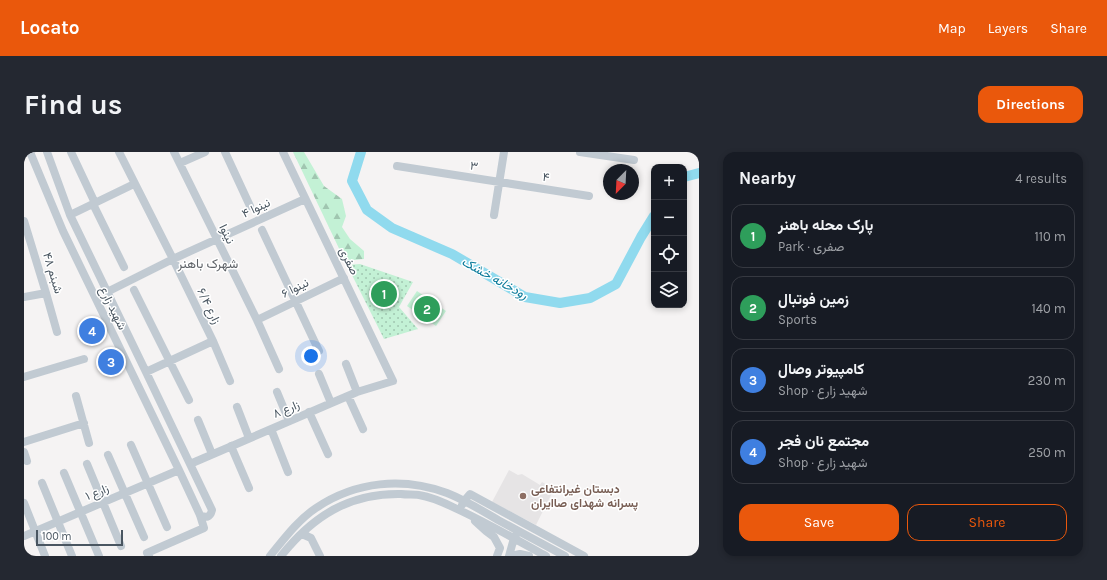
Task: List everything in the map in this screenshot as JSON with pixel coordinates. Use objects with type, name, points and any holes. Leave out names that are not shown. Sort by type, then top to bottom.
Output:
[{"type":"street","name":"شهید زارع","points":[[30,152],[62,231],[200,515],[208,517],[212,510],[70,216],[47,152]]},
{"type":"street","points":[[71,152],[124,267]]},
{"type":"street","name":"۶/۴ زارع","points":[[119,152],[213,341],[230,381]]},
{"type":"street","name":"نینوا","points":[[174,152],[257,320],[279,369]]},
{"type":"street","points":[[180,164],[205,152]]},
{"type":"street","points":[[225,152],[250,206]]},
{"type":"street","name":"صفری","points":[[283,152],[393,381]]},
{"type":"street","points":[[494,215],[504,152]]},
{"type":"street","points":[[580,152],[634,160]]},
{"type":"street","name":"۳","points":[[397,166],[499,182]]},
{"type":"street","name":"۴","points":[[499,182],[588,196]]},
{"type":"street","points":[[70,216],[134,184]]},
{"type":"street","name":"۴ نینوا","points":[[107,292],[173,259],[305,199]]},
{"type":"street","name":"۴۸ شبنم","points":[[24,221],[57,332]]},
{"type":"street","points":[[262,230],[319,351]]},
{"type":"street","name":"۶ نینوا","points":[[257,320],[344,278]]},
{"type":"street","points":[[134,290],[189,400]]},
{"type":"street","points":[[24,297],[46,293]]},
{"type":"street","points":[[146,372],[213,341]]},
{"type":"street","points":[[24,377],[84,359]]},
{"type":"street","points":[[346,364],[357,392]]},
{"type":"street","points":[[319,374],[331,403]]},
{"type":"street","name":"۸ زارع","points":[[190,464],[357,392],[393,381]]},
{"type":"street","points":[[277,392],[290,421]]},
{"type":"street","points":[[76,396],[89,442]]},
{"type":"street","points":[[348,396],[363,429]]},
{"type":"street","points":[[237,407],[249,438]]},
{"type":"street","points":[[309,412],[328,454]]},
{"type":"street","points":[[198,420],[212,454]]},
{"type":"street","points":[[24,442],[84,423]]},
{"type":"street","points":[[271,429],[288,472]]},
{"type":"street","points":[[131,445],[166,528]]},
{"type":"street","points":[[231,446],[249,488]]},
{"type":"street","points":[[24,452],[27,461]]},
{"type":"street","points":[[108,455],[144,537]]},
{"type":"street","points":[[87,464],[121,546]]},
{"type":"street","name":"۱ زارع","points":[[24,536],[179,470]]},
{"type":"street","points":[[64,473],[99,556]]},
{"type":"street","points":[[42,482],[72,556]]},
{"type":"street","points":[[270,556],[296,525],[316,508],[338,496],[366,486],[400,483],[426,486],[464,501],[565,556]]},
{"type":"street","points":[[281,556],[289,546],[320,518],[344,504],[364,498],[386,494],[419,495],[433,499],[464,512],[546,556]]},
{"type":"street","points":[[514,538],[498,552],[494,537],[464,512],[464,501],[470,494],[584,556]]},
{"type":"street","points":[[24,503],[45,556]]},
{"type":"street","points":[[149,556],[147,554],[204,528],[200,515]]},
{"type":"street","points":[[518,531],[514,538],[510,556],[520,554],[529,556]]},
{"type":"street","points":[[302,534],[311,538],[320,556]]},
{"type":"shaded area","name":"دبستان غیرانتفاعی پسرانه شهدای صاایران","points":[[509,470],[518,475],[522,474],[540,485],[542,482],[554,489],[536,525],[492,502]]},
{"type":"green space","points":[[293,152],[304,152],[324,186],[342,199],[346,216],[342,227],[350,239],[364,251],[364,259],[345,261]]},
{"type":"green space","points":[[360,264],[413,282],[399,307],[418,329],[384,339],[347,265]]},
{"type":"green space","points":[[417,291],[446,311],[436,326],[407,306]]},
{"type":"waterway","name":"رودخانه خشک","points":[[361,152],[352,181],[367,210],[392,228],[452,254],[525,297],[560,303],[590,298],[616,284],[651,221]]},
{"type":"waterway","name":"رودخانه خشک","points":[[687,176],[699,173]]},
{"type":"place","name":"پارک محله باهنر","points":[[384,294]]},
{"type":"place","name":"زمین فوتبال","points":[[427,309]]},
{"type":"place","name":"مجتمع نان فجر","points":[[92,331]]},
{"type":"place","name":"کامپیوتر وصال","points":[[111,362]]},
{"type":"place","name":"دبستان غیرانتفاعی پسرانه شهدای صاایران","points":[[523,496]]},
{"type":"district","name":"شهرک باهنر","points":[[208,263]]}]
